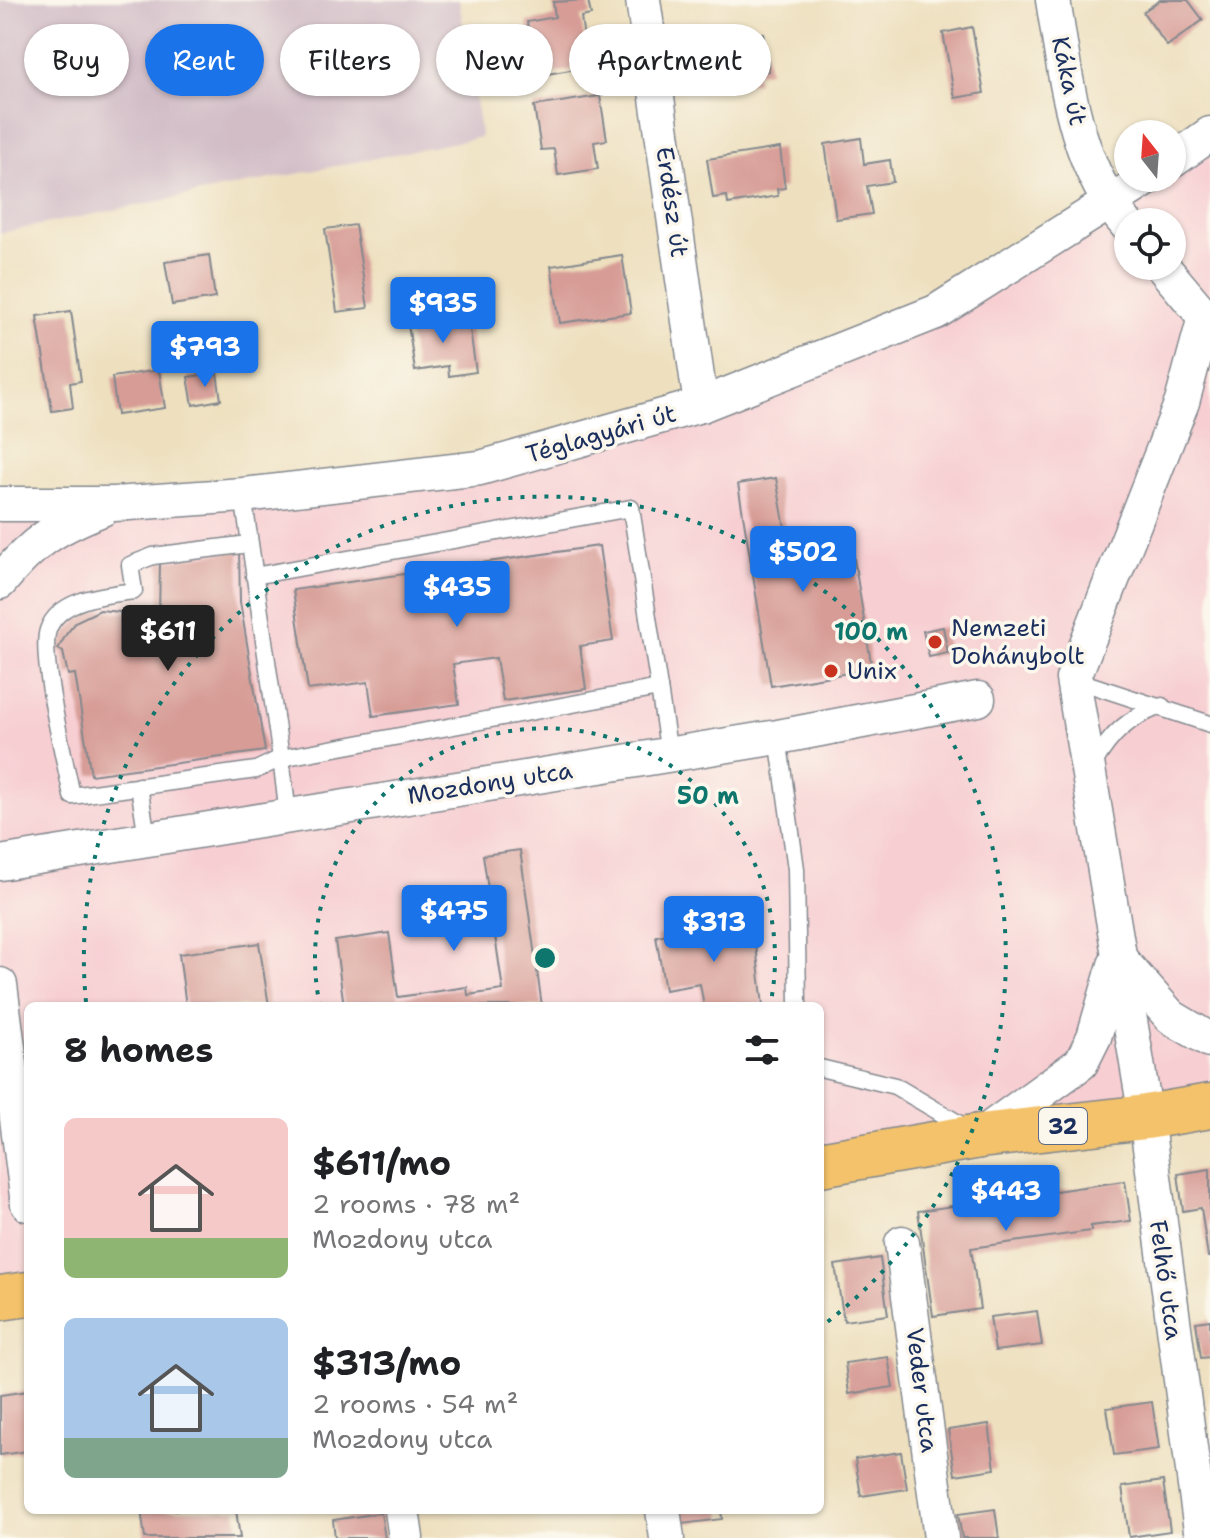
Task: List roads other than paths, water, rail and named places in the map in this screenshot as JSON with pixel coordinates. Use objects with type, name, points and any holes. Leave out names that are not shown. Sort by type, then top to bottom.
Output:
[{"type":"main road","name":"32","points":[[824,1163],[980,1136],[1146,1117],[1210,1106]]},
{"type":"main road","points":[[0,1298],[24,1295]]},
{"type":"street","name":"Erdész út","points":[[643,0],[701,405]]},
{"type":"street","name":"Káka út","points":[[1053,0],[1072,115],[1115,208]]},
{"type":"street","points":[[1186,151],[1210,134]]},
{"type":"street","name":"Téglagyári út","points":[[1125,208],[1137,192]]},
{"type":"street","name":"Téglagyári út","points":[[0,504],[114,504],[243,495],[480,468],[701,405],[936,312],[1114,219]]},
{"type":"street","points":[[1073,679],[1182,402],[1208,317],[1175,280]]},
{"type":"street","points":[[0,582],[28,548],[67,523],[114,504]]},
{"type":"street","name":"Felhő utca","points":[[1073,679],[1146,1117],[1202,1538]]},
{"type":"street","name":"Mozdony utca","points":[[0,863],[778,737],[978,699]]},
{"type":"street","points":[[1118,957],[1171,1017],[1210,1040]]},
{"type":"street","points":[[980,1136],[1081,1063],[1094,1037],[1118,957]]},
{"type":"street","points":[[0,985],[24,1173]]},
{"type":"street","name":"Veder utca","points":[[902,1243],[941,1538]]},
{"type":"street","points":[[403,1514],[406,1538]]},
{"type":"street","points":[[664,1514],[667,1538]]},
{"type":"lane","points":[[243,495],[288,815]]},
{"type":"lane","points":[[254,576],[631,508],[669,754]]},
{"type":"lane","points":[[249,544],[153,556],[130,565],[134,591],[89,597],[61,614],[48,630],[47,655],[72,796],[256,770],[281,758],[659,688]]},
{"type":"lane","points":[[1073,679],[1210,724]]},
{"type":"lane","points":[[1088,773],[1108,738],[1137,714],[1162,706]]},
{"type":"lane","points":[[778,737],[796,869],[798,1002]]},
{"type":"lane","points":[[139,786],[147,838]]},
{"type":"lane","points":[[824,1069],[895,1086],[980,1136]]},
{"type":"place","name":"Nemzeti Dohánybolt","points":[[935,642]]},
{"type":"place","name":"Unix","points":[[831,671]]}]
